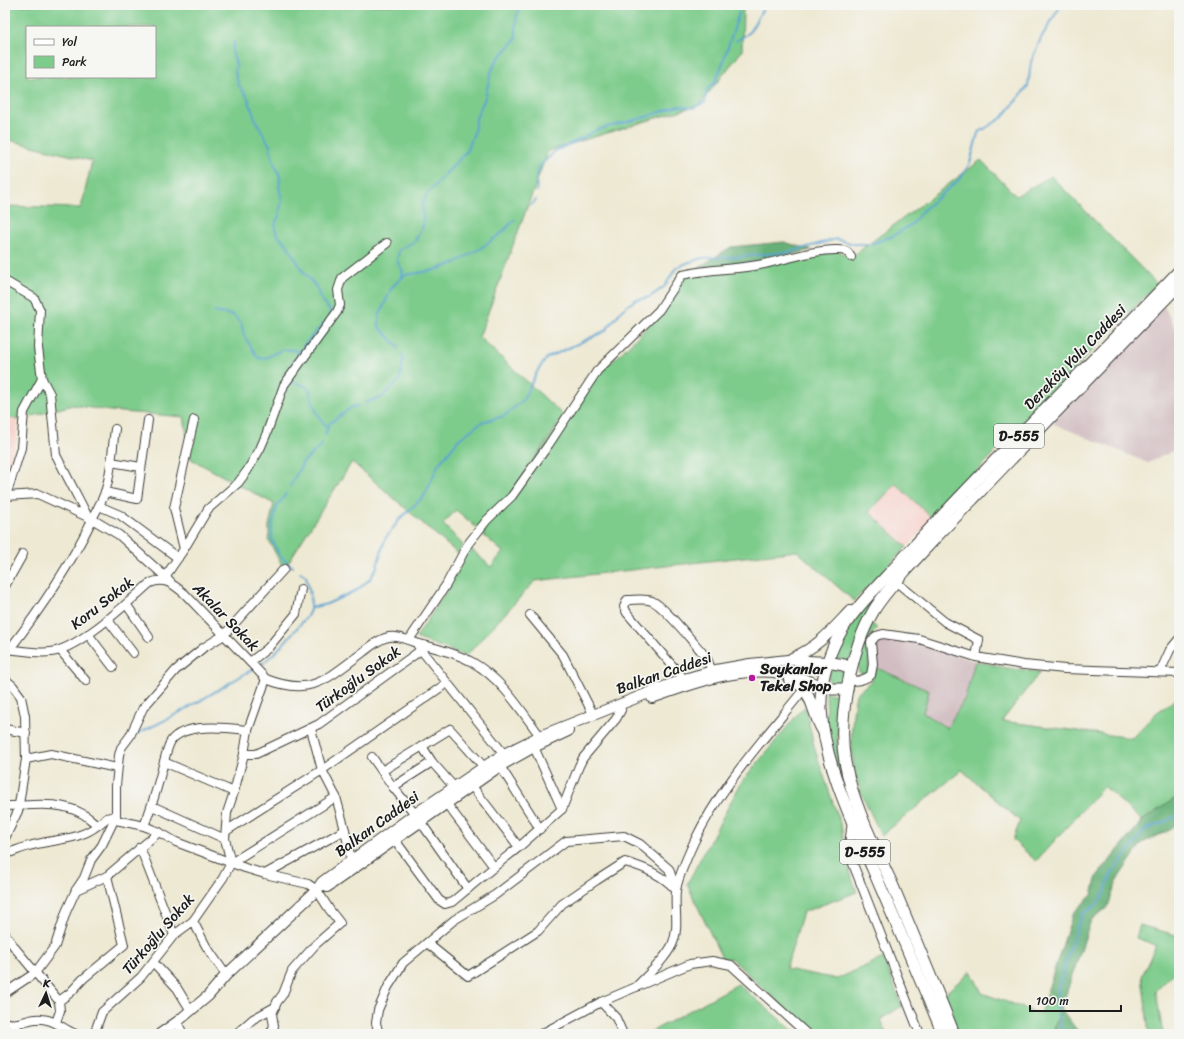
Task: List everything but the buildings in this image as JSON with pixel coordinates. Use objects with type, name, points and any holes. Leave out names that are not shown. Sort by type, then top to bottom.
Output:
[{"type":"highway","name":"Dereköy Yolu Caddesi","points":[[862,603],[966,491],[1179,271]]},
{"type":"highway","name":"Dereköy Yolu Caddesi","points":[[849,680],[862,633],[874,610],[895,581],[1179,284]]},
{"type":"highway","name":"D-555","points":[[862,603],[842,630],[833,646],[827,662],[822,686],[821,709],[825,734],[838,783],[852,820],[943,1034]]},
{"type":"highway","points":[[822,686],[832,689],[849,680],[844,665],[827,662]]},
{"type":"highway","name":"D-555","points":[[849,680],[842,736],[849,779],[866,825],[915,938],[954,1034]]},
{"type":"main road","points":[[788,660],[805,653],[822,641],[850,611],[862,603]]},
{"type":"main road","name":"Balkan Caddesi","points":[[160,1034],[191,1011],[208,996],[226,975],[317,890],[322,882],[351,860],[418,817],[446,803],[500,766],[534,747],[542,739],[593,714],[684,679],[712,671],[750,664],[788,660],[827,662]]},
{"type":"main road","name":"Balkan Caddesi","points":[[317,890],[327,887],[395,840],[418,817],[454,787],[504,754],[685,687],[723,677],[754,672],[780,673],[822,686]]},
{"type":"main road","points":[[780,673],[804,689],[825,734]]},
{"type":"street","points":[[163,578],[184,549],[208,509],[238,483],[250,466],[266,435],[284,385],[337,312],[340,305],[338,290],[342,278],[387,244]]},
{"type":"street","points":[[412,641],[446,585],[468,544],[487,520],[512,496],[597,372],[659,310],[682,275],[695,272],[737,269],[816,252],[845,250],[851,257]]},
{"type":"street","points":[[5,281],[34,298],[40,310],[38,348],[42,379],[50,394],[56,455],[90,518]]},
{"type":"street","points":[[6,498],[21,448],[24,412],[42,379]]},
{"type":"street","points":[[105,492],[137,499],[148,420]]},
{"type":"street","points":[[184,549],[174,508],[194,420]]},
{"type":"street","points":[[7,650],[27,627],[78,548],[90,518],[99,506],[105,492],[111,462],[115,429]]},
{"type":"street","points":[[111,462],[141,467]]},
{"type":"street","name":"Akalar Sokak","points":[[6,498],[38,494],[90,518],[119,535],[163,578],[185,594],[266,679]]},
{"type":"street","points":[[99,506],[120,514],[178,558]]},
{"type":"street","points":[[5,586],[23,554]]},
{"type":"street","points":[[270,1034],[274,1026],[272,1014],[275,1006],[283,994],[292,971],[315,945],[340,923],[317,890],[308,884],[265,874],[231,863],[176,842],[159,832],[144,826],[116,820],[116,786],[120,748],[130,736],[143,708],[176,670],[203,648],[224,635],[284,569]]},
{"type":"street","name":"Koru Sokak","points":[[60,650],[88,634],[150,583],[163,578]]},
{"type":"street","points":[[895,581],[945,622],[979,640],[976,657]]},
{"type":"street","points":[[250,662],[268,648],[296,614],[301,589]]},
{"type":"street","points":[[684,679],[627,612],[624,607],[627,600],[645,599],[654,602],[662,608],[702,651],[712,671]]},
{"type":"street","points":[[126,604],[149,637]]},
{"type":"street","points":[[530,615],[563,655],[593,714]]},
{"type":"street","points":[[107,619],[133,653]]},
{"type":"street","points":[[88,634],[113,666]]},
{"type":"street","points":[[849,680],[863,680],[871,675],[873,670],[871,642],[880,634],[919,639],[976,657],[1006,662],[1065,669],[1179,674]]},
{"type":"street","points":[[231,863],[225,835],[227,813],[244,754],[248,730],[266,679],[288,685],[314,685],[332,675],[382,640],[393,637],[412,641],[466,660],[492,677],[510,696],[542,739]]},
{"type":"street","points":[[1160,672],[1170,650],[1179,639]]},
{"type":"street","points":[[412,641],[421,650],[504,754]]},
{"type":"street","points":[[7,650],[45,653],[60,650],[86,681]]},
{"type":"street","name":"Türkoğlu Sokak","points":[[244,754],[256,754],[319,724],[421,650]]},
{"type":"street","points":[[5,679],[13,686],[21,697],[25,716],[26,733],[26,759],[20,804],[5,838]]},
{"type":"street","points":[[225,835],[447,683]]},
{"type":"street","points":[[676,890],[694,842],[729,783],[804,689]]},
{"type":"street","points":[[395,840],[442,902],[445,904],[452,902],[520,847],[562,809],[583,758],[616,719],[620,710]]},
{"type":"street","points":[[144,826],[152,806],[171,741],[182,733],[195,729],[222,727],[248,730]]},
{"type":"street","points":[[311,728],[322,770],[336,797],[351,860]]},
{"type":"street","points":[[5,729],[26,733]]},
{"type":"street","points":[[382,771],[450,729],[484,767]]},
{"type":"street","points":[[422,746],[432,762],[454,787]]},
{"type":"street","points":[[534,747],[562,809]]},
{"type":"street","points":[[26,759],[51,754],[117,768]]},
{"type":"street","points":[[372,757],[393,787],[418,817],[468,889]]},
{"type":"street","points":[[164,762],[234,792]]},
{"type":"street","points":[[393,787],[432,762]]},
{"type":"street","points":[[500,766],[540,829]]},
{"type":"street","points":[[471,785],[520,847]]},
{"type":"street","points":[[231,863],[336,797]]},
{"type":"street","points":[[446,803],[494,867]]},
{"type":"street","points":[[5,806],[20,804],[53,805],[71,809],[82,814],[98,825]]},
{"type":"street","points":[[152,806],[225,835]]},
{"type":"street","points":[[5,854],[29,846],[71,837],[90,831],[107,818],[116,816]]},
{"type":"street","points":[[5,993],[35,973],[55,946],[66,912],[76,890],[84,878],[91,860],[102,845],[116,816]]},
{"type":"street","points":[[852,820],[849,845],[853,864],[920,1034]]},
{"type":"street","points":[[265,874],[345,830]]},
{"type":"street","points":[[76,890],[107,876],[159,832]]},
{"type":"street","points":[[379,1034],[376,1017],[388,987],[403,963],[454,920],[495,895],[566,841],[624,836],[640,844],[669,869],[676,890],[676,927],[672,945],[656,967],[636,987]]},
{"type":"street","points":[[140,848],[174,936]]},
{"type":"street","points":[[427,943],[468,976],[538,931],[562,904],[625,862],[639,866],[666,879],[676,890]]},
{"type":"street","name":"Türkoğlu Sokak","points":[[94,1034],[102,1012],[141,978],[174,936],[193,921],[223,878],[231,863]]},
{"type":"street","points":[[59,1001],[124,945],[107,876]]},
{"type":"street","points":[[193,921],[206,946],[226,975]]},
{"type":"street","points":[[5,934],[59,1001],[60,1010],[56,1022]]},
{"type":"street","points":[[542,1034],[601,1002],[690,964],[712,960],[731,965],[808,1034]]},
{"type":"street","points":[[153,962],[177,988],[191,1011]]},
{"type":"street","points":[[601,1002],[616,1018],[623,1034]]},
{"type":"street","points":[[236,1034],[253,1019],[275,1006]]},
{"type":"street","points":[[9,1024],[40,1018],[56,1022],[72,1033]]},
{"type":"street","points":[[177,1022],[183,1034]]},
{"type":"street","points":[[9,1024],[22,1034]]},
{"type":"shaded area","points":[[1164,306],[1179,336],[1179,448],[1148,463],[1052,423]]},
{"type":"shaded area","points":[[5,416],[18,420],[16,441],[5,473]]},
{"type":"shaded area","points":[[896,484],[933,519],[907,547],[869,512]]},
{"type":"shaded area","points":[[881,638],[911,641],[975,661],[965,698],[947,728],[922,713],[929,691],[877,668],[877,655],[874,648],[876,641]]},
{"type":"green space","points":[[5,5],[743,5],[742,51],[699,105],[548,151],[479,337],[564,416],[510,494],[477,528],[456,510],[443,524],[463,545],[458,554],[352,462],[284,569],[269,541],[269,526],[274,504],[191,459],[184,417],[110,411],[73,405],[18,420],[5,416],[5,206],[81,208],[92,161],[5,139]]},
{"type":"green space","points":[[981,160],[1016,196],[1051,176],[1157,284],[1022,423],[933,519],[896,484],[869,512],[907,547],[854,601],[797,551],[535,581],[466,656],[416,638],[449,587],[469,547],[491,567],[503,552],[481,533],[599,372],[617,357],[662,312],[683,279],[694,273],[839,251],[850,258]]},
{"type":"green space","points":[[784,242],[811,250],[763,261],[696,269],[731,247]]},
{"type":"green space","points":[[902,566],[849,661],[833,658],[842,638],[866,605]]},
{"type":"green space","points":[[872,623],[877,629],[869,639],[869,671],[863,674],[859,672],[858,666],[860,654]]},
{"type":"green space","points":[[975,661],[1007,668],[1040,672],[1002,721],[1132,738],[1156,713],[1179,697],[1179,785],[1177,797],[1142,821],[1104,786],[1036,861],[1013,840],[1020,821],[962,770],[881,836],[862,794],[854,769],[852,737],[856,694],[871,681],[877,668],[929,691],[923,713],[947,728],[965,698]]},
{"type":"green space","points":[[833,669],[839,669],[844,674],[842,683],[839,685],[833,685],[828,680],[828,674]]},
{"type":"green space","points":[[826,692],[840,696],[837,738],[838,754],[847,795],[832,750],[827,723]]},
{"type":"green space","points":[[805,707],[815,750],[842,829],[846,862],[857,892],[803,912],[786,969],[837,979],[883,958],[902,1006],[881,1019],[887,1034],[811,1034],[732,959],[722,958],[687,884],[741,783]]},
{"type":"green space","points":[[1179,785],[1179,822],[1172,829],[1142,843],[1117,880],[1108,907],[1091,920],[1061,1009],[1048,989],[1073,913],[1092,895],[1097,876],[1142,821],[1177,797]]},
{"type":"green space","points":[[1140,925],[1179,936],[1179,968],[1156,991],[1162,1029],[1165,1034],[1149,1034],[1142,976],[1156,945],[1136,938]]},
{"type":"green space","points":[[971,971],[982,993],[1040,1014],[1048,989],[1061,1009],[1054,1028],[1060,1034],[959,1034],[942,996]]},
{"type":"green space","points":[[738,984],[797,1034],[647,1034]]},
{"type":"green space","points":[[1061,1009],[1080,1034],[1060,1034],[1054,1029]]},
{"type":"waterway","points":[[399,281],[403,272],[397,261],[399,250],[415,241],[423,226],[422,204],[427,194],[466,152],[474,133],[476,118],[485,98],[491,72],[497,60],[516,39],[516,22],[519,5]]},
{"type":"waterway","points":[[736,41],[749,33],[765,5]]},
{"type":"waterway","points":[[310,608],[327,604],[357,590],[370,579],[377,567],[385,539],[399,520],[425,495],[438,465],[459,439],[482,422],[504,416],[523,400],[538,370],[547,358],[605,331],[622,310],[635,300],[650,297],[665,286],[676,268],[702,258],[735,257],[790,252],[836,239],[854,244],[871,244],[893,236],[912,224],[922,211],[961,178],[970,163],[978,133],[1003,117],[1028,86],[1031,62],[1041,38],[1061,5]]},
{"type":"waterway","points":[[537,191],[536,179],[540,166],[555,151],[596,130],[646,117],[679,106],[693,108],[705,102],[707,90],[715,82],[721,68],[739,13]]},
{"type":"waterway","points":[[234,42],[232,52],[236,65],[235,73],[239,86],[247,96],[255,119],[270,146],[273,160],[280,177],[279,187],[282,200],[275,227],[277,235],[286,243],[302,270],[317,288],[319,296],[331,311],[330,316]]},
{"type":"waterway","points":[[530,206],[536,200]]},
{"type":"waterway","points":[[398,348],[397,345],[379,327],[379,316],[392,287],[405,275],[435,270],[455,263],[481,248],[503,232],[514,220]]},
{"type":"waterway","points":[[214,312],[233,315],[241,323],[244,336],[258,358],[266,358],[284,350],[295,350],[299,353]]},
{"type":"waterway","points":[[286,375],[303,346],[326,321]]},
{"type":"waterway","points":[[365,403],[382,397],[400,380],[403,359],[401,354]]},
{"type":"waterway","points":[[290,382],[301,384],[309,389],[318,414],[328,428]]},
{"type":"waterway","points":[[325,435],[329,424],[352,407],[358,406]]},
{"type":"waterway","points":[[290,486],[303,462],[321,446],[322,443]]},
{"type":"waterway","points":[[286,494],[277,506],[272,526],[272,540],[280,556],[293,567]]},
{"type":"waterway","points":[[257,667],[278,649],[309,613],[311,597],[306,576],[300,572]]},
{"type":"waterway","points":[[134,735],[180,712],[253,669]]},
{"type":"waterway","points":[[1067,1034],[1062,1030],[1057,1013],[1058,989],[1073,938],[1083,914],[1096,905],[1104,895],[1111,874],[1145,830],[1179,814]]},
{"type":"place","name":"Soykanlar Tekel Shop","points":[[752,678]]}]
